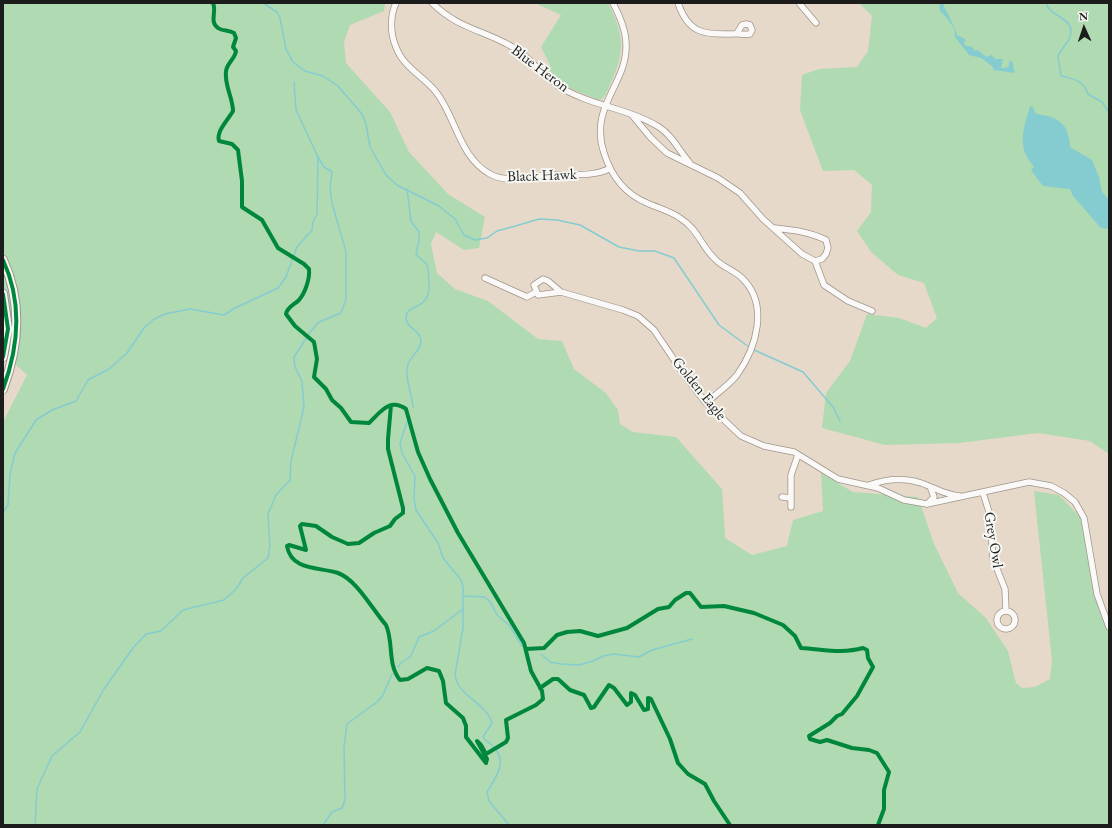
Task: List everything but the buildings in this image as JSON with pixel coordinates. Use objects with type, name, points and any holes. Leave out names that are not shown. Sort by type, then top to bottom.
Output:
[{"type":"street","name":"Black Hawk","points":[[396,3],[391,20],[395,46],[400,57],[435,90],[444,102],[466,150],[479,167],[491,175],[504,179],[548,175],[588,175],[609,169]]},
{"type":"street","name":"Blue Heron","points":[[432,3],[455,21],[512,46],[559,86],[580,98],[632,115],[659,127],[673,140],[693,166]]},
{"type":"street","points":[[613,3],[626,38],[626,50],[622,68],[604,106],[601,138],[609,169],[620,184],[634,197],[672,213],[694,229],[715,260],[742,277],[756,299],[758,329],[744,363],[737,376],[706,403]]},
{"type":"street","points":[[678,3],[686,22],[698,30],[714,34],[737,33]]},
{"type":"street","points":[[799,3],[816,23]]},
{"type":"street","name":"Blue Heron","points":[[632,115],[660,148],[740,193],[754,210],[775,228],[791,245],[815,261]]},
{"type":"street","points":[[775,228],[802,231],[826,240],[828,248],[826,254],[822,259],[815,261],[824,285],[848,301],[872,311]]},
{"type":"street","points":[[3,260],[11,280],[18,318],[12,366],[3,389]]},
{"type":"street","points":[[485,278],[527,297],[536,292]]},
{"type":"street","name":"Golden Eagle","points":[[561,292],[538,295],[534,285],[543,279],[548,281],[561,292],[623,310],[638,316],[647,323],[706,403],[724,421],[750,441],[798,455],[825,473],[838,479],[878,488],[904,500],[927,504],[983,493],[1014,484],[1039,482],[1051,486],[1075,502],[1084,518],[1097,594],[1109,627]]},
{"type":"street","points":[[3,294],[8,328],[3,357]]},
{"type":"street","points":[[790,507],[791,475],[798,455]]},
{"type":"street","name":"Golden Eagle","points":[[866,486],[882,481],[898,479],[912,481],[948,495],[965,497]]},
{"type":"street","points":[[927,504],[934,497],[934,493],[929,487]]},
{"type":"street","name":"Grey Owl","points":[[983,493],[990,515],[993,558],[1005,589],[1006,611]]},
{"type":"street","points":[[782,497],[791,498]]},
{"type":"green space","points":[[3,3],[385,3],[384,11],[350,25],[344,42],[346,63],[390,112],[409,152],[448,194],[485,217],[479,248],[464,250],[436,232],[431,244],[437,273],[455,289],[488,301],[538,339],[562,341],[574,369],[606,393],[618,410],[620,424],[633,432],[676,437],[722,489],[725,538],[752,555],[787,546],[793,520],[823,511],[821,473],[853,492],[918,497],[934,544],[958,593],[986,618],[1008,651],[1016,683],[1022,688],[1035,687],[1050,679],[1052,661],[1034,491],[1059,495],[1081,518],[1090,570],[1104,622],[1109,630],[1109,825],[3,825],[3,422],[27,375],[3,353]]},
{"type":"green space","points":[[535,3],[608,3],[620,32],[621,50],[616,69],[607,92],[602,99],[599,100],[569,88],[546,70],[550,65],[541,47],[561,15]]},
{"type":"green space","points":[[859,3],[1109,3],[1109,454],[1090,441],[1038,433],[959,443],[885,445],[822,428],[826,393],[850,361],[867,314],[899,318],[926,328],[937,318],[924,283],[898,275],[871,252],[857,231],[871,212],[872,185],[854,170],[823,171],[800,110],[802,75],[819,69],[857,67],[868,51],[872,16]]},
{"type":"water","points":[[939,3],[944,3],[944,7],[955,29],[957,35],[965,39],[964,45],[972,47],[975,51],[978,50],[986,57],[992,55],[995,59],[1003,59],[1001,68],[1006,68],[1009,66],[1009,62],[1012,61],[1015,73],[994,70],[992,66],[981,58],[969,55],[955,37],[954,28],[940,11]]},
{"type":"water","points":[[1030,106],[1033,107],[1035,113],[1054,118],[1062,124],[1069,136],[1070,147],[1092,160],[1099,177],[1102,192],[1109,200],[1109,229],[1101,228],[1073,196],[1070,189],[1043,186],[1031,170],[1034,167],[1028,159],[1023,147],[1024,129]]},
{"type":"waterway","points":[[263,3],[277,12],[280,18],[286,49],[293,62],[305,71],[323,76],[338,86],[362,114],[366,124],[370,147],[386,175],[397,185],[439,206],[455,219],[464,235],[475,240],[487,238],[497,231],[539,219],[557,220],[580,225],[619,247],[639,251],[655,251],[674,258],[719,325],[749,347]]},
{"type":"waterway","points":[[1046,3],[1052,12],[1070,26],[1071,31],[1069,40],[1058,56],[1061,76],[1074,79],[1081,83],[1088,94],[1102,102],[1109,112]]},
{"type":"waterway","points":[[3,513],[8,505],[10,474],[15,453],[36,420],[52,410],[76,401],[88,380],[109,369],[127,353],[144,328],[154,319],[165,314],[190,309],[224,315],[235,308],[278,288],[286,277],[297,247],[312,230],[313,222],[317,214],[318,157],[296,110],[294,82]]},
{"type":"waterway","points":[[35,825],[37,789],[52,756],[80,732],[104,689],[133,648],[146,634],[161,631],[183,610],[224,600],[236,589],[243,578],[268,558],[270,546],[268,514],[276,495],[290,480],[291,461],[304,407],[302,381],[295,367],[294,357],[311,331],[319,322],[341,313],[346,299],[346,252],[332,203],[330,187],[332,172],[324,167],[318,157]]},
{"type":"waterway","points":[[407,189],[411,221],[419,232],[419,241],[416,254],[427,265],[429,280],[427,298],[410,310],[407,313],[406,318],[408,324],[418,334],[421,340],[420,346],[409,361],[407,369],[413,407]]},
{"type":"waterway","points":[[752,349],[803,372],[833,407],[840,421]]},
{"type":"waterway","points":[[408,419],[400,443],[402,453],[415,476],[414,499],[416,510],[438,543],[443,558],[461,580],[463,587],[463,628],[455,675],[457,683],[461,689],[484,710],[492,723],[483,737],[497,751],[500,757],[500,763],[497,775],[487,792],[489,801],[509,825]]},
{"type":"waterway","points":[[463,596],[485,597],[491,603],[497,615],[509,625],[522,646]]},
{"type":"waterway","points":[[398,667],[411,656],[419,637],[434,631],[463,609]]},
{"type":"waterway","points":[[541,654],[550,662],[579,665],[613,654],[639,657],[652,650],[692,639]]},
{"type":"waterway","points":[[323,825],[332,812],[342,808],[345,800],[344,746],[347,724],[377,702],[383,695],[392,674]]},
{"type":"cycle path","points":[[213,3],[215,26],[234,33],[236,38],[233,47],[236,51],[226,71],[227,86],[232,101],[233,111],[219,133],[219,141],[232,144],[238,150],[242,181],[242,207],[262,220],[278,248],[304,264],[309,269],[307,286],[303,294],[299,300],[291,306],[286,314],[295,326],[314,342],[317,359],[314,377],[326,389],[332,400],[341,408],[351,422],[369,423],[381,411],[390,406],[395,405],[406,409],[418,452],[430,479],[458,533],[524,643],[531,671],[542,691],[543,699],[536,705],[506,720],[508,738],[506,742],[486,754],[477,741],[487,759],[486,763],[466,737],[466,726],[463,718],[446,703],[443,681],[439,671],[427,668],[408,679],[400,680],[393,667],[390,639],[386,625],[358,588],[338,573],[307,567],[300,564],[294,560],[287,546],[289,545],[306,550],[300,526],[302,524],[316,526],[332,537],[348,544],[359,543],[374,533],[390,526],[395,519],[403,513],[388,449],[388,439],[391,405]]},
{"type":"cycle path","points":[[3,260],[14,292],[16,308],[13,357],[3,389]]},
{"type":"cycle path","points":[[3,294],[8,329],[3,357]]},
{"type":"cycle path","points":[[526,649],[544,648],[557,635],[567,632],[580,631],[598,636],[627,628],[658,609],[669,607],[675,600],[686,593],[690,593],[701,607],[724,606],[754,613],[783,625],[795,636],[801,648],[832,651],[847,651],[863,648],[867,650],[868,658],[873,667],[857,696],[842,714],[809,736],[810,739],[820,742],[827,740],[852,748],[869,750],[877,753],[889,772],[884,790],[884,809],[878,825]]},
{"type":"cycle path","points":[[540,688],[553,679],[558,679],[570,690],[584,695],[591,708],[594,707],[609,685],[614,688],[627,705],[631,702],[631,693],[635,695],[644,710],[648,709],[648,698],[651,699],[670,739],[678,763],[688,774],[705,784],[730,825]]}]
